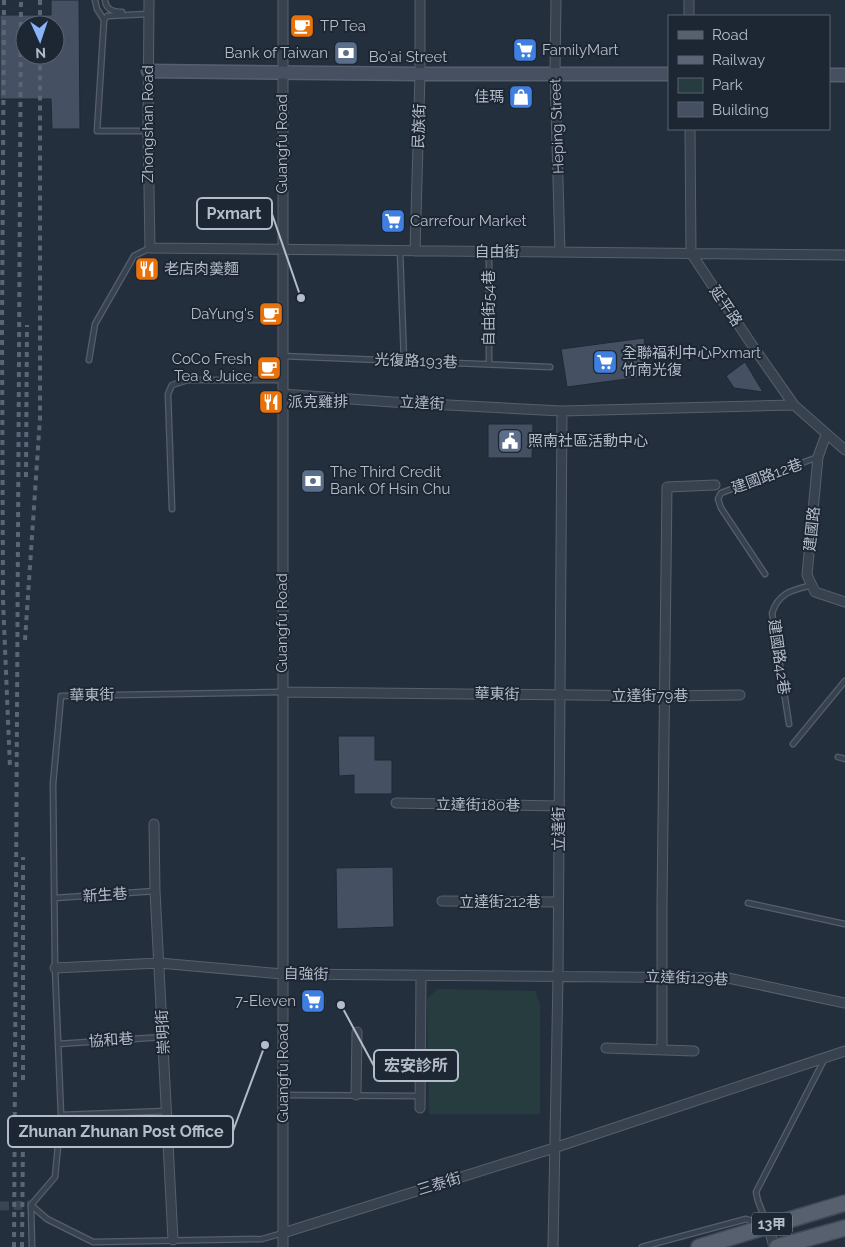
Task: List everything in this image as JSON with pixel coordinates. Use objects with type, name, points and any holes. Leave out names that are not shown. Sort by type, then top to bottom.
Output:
[{"type":"main road","name":"13甲","points":[[699,1247],[845,1203]]},
{"type":"main road","name":"13甲","points":[[775,1247],[845,1228]]},
{"type":"street","name":"Zhongshan Road","points":[[148,0],[150,248]]},
{"type":"street","name":"Guangfu Road","points":[[283,0],[283,1247]]},
{"type":"street","name":"民族街","points":[[415,251],[420,0]]},
{"type":"street","name":"Heping Street","points":[[556,0],[555,73],[560,252]]},
{"type":"street","points":[[689,0],[689,15]]},
{"type":"street","name":"Bo'ai Street","points":[[148,70],[420,74],[668,74]]},
{"type":"street","points":[[830,74],[845,75]]},
{"type":"street","points":[[690,130],[691,253]]},
{"type":"street","name":"自由街","points":[[150,248],[845,255]]},
{"type":"street","name":"延平路","points":[[691,253],[794,404],[845,450]]},
{"type":"street","name":"立達街","points":[[282,394],[562,411],[794,404]]},
{"type":"street","name":"立達街","points":[[553,1247],[558,976],[562,411]]},
{"type":"street","name":"建國路","points":[[812,585],[807,575],[818,457],[826,434]]},
{"type":"street","points":[[662,1049],[667,486],[715,485]]},
{"type":"street","points":[[812,585],[815,592],[845,602]]},
{"type":"street","name":"華東街","points":[[282,692],[560,696]]},
{"type":"street","name":"立達街79巷","points":[[560,696],[740,695]]},
{"type":"street","name":"立達街180巷","points":[[396,803],[559,806]]},
{"type":"street","name":"崇明街","points":[[154,824],[159,963],[174,1240]]},
{"type":"street","name":"立達街212巷","points":[[442,902],[558,902]]},
{"type":"street","name":"自強街","points":[[55,968],[159,963],[283,974],[558,976]]},
{"type":"street","points":[[420,1108],[421,975]]},
{"type":"street","name":"立達街129巷","points":[[558,976],[728,978],[845,1003]]},
{"type":"street","points":[[356,1032],[356,1095]]},
{"type":"street","points":[[606,1048],[694,1051]]},
{"type":"street","name":"三泰街","points":[[283,1232],[554,1148],[845,1051]]},
{"type":"street","points":[[768,1226],[775,1247]]},
{"type":"lane","points":[[95,0],[96,9],[104,20],[98,131],[148,131]]},
{"type":"lane","points":[[105,0],[105,5],[116,12],[148,12]]},
{"type":"lane","points":[[104,20],[110,16],[148,12]]},
{"type":"lane","points":[[89,360],[95,324],[134,256],[150,248]]},
{"type":"lane","points":[[400,251],[404,361]]},
{"type":"lane","name":"自由街54巷","points":[[489,252],[489,364]]},
{"type":"lane","name":"光復路193巷","points":[[282,356],[550,366]]},
{"type":"lane","points":[[172,510],[168,394],[172,385],[188,380],[282,380]]},
{"type":"lane","name":"建國路12巷","points":[[765,574],[721,508],[718,499],[721,493],[818,457]]},
{"type":"lane","name":"建國路42巷","points":[[789,724],[772,613],[775,604],[788,592],[812,585]]},
{"type":"lane","points":[[793,744],[845,681]]},
{"type":"lane","name":"華東街","points":[[30,1205],[54,1177],[61,1115],[55,968],[53,784],[61,696],[282,692]]},
{"type":"lane","points":[[838,757],[845,759]]},
{"type":"lane","name":"新生巷","points":[[55,898],[156,891]]},
{"type":"lane","points":[[748,903],[845,924]]},
{"type":"lane","name":"協和巷","points":[[58,1044],[163,1037]]},
{"type":"lane","points":[[768,1226],[756,1192],[826,1058]]},
{"type":"lane","points":[[283,1095],[420,1096]]},
{"type":"lane","points":[[61,1115],[167,1111]]},
{"type":"lane","points":[[30,1205],[32,1247]]},
{"type":"lane","name":"三泰街","points":[[30,1205],[47,1219],[93,1242],[262,1239],[283,1232]]},
{"type":"lane","points":[[642,1247],[746,1219],[768,1226]]},
{"type":"green space","points":[[437,989],[535,991],[540,1004],[540,1114],[429,1114],[427,999]]},
{"type":"building","points":[[51,0],[79,0],[80,129],[52,129],[51,99],[0,99],[0,15],[15,15],[15,65],[65,65],[65,15],[51,15]]},
{"type":"building","name":"老店肉羮麵","points":[[141,259],[152,259],[152,279],[141,279]]},
{"type":"building","name":"全聯福利中心Pxmart 竹南光復","points":[[644,338],[649,376],[567,387],[561,349]]},
{"type":"building","points":[[745,362],[763,392],[734,388],[726,376]]},
{"type":"building","name":"照南社區活動中心","points":[[488,424],[533,424],[532,458],[488,458]]},
{"type":"building","points":[[338,736],[375,736],[375,760],[392,760],[392,794],[354,794],[354,775],[339,776]]},
{"type":"building","points":[[393,867],[394,927],[337,929],[336,868]]},
{"type":"building","name":"7-Eleven","points":[[326,996],[326,1006],[302,1007],[300,997]]},
{"type":"tunnel","points":[[0,1206],[31,1205]]},
{"type":"railway","points":[[4,0],[3,600],[10,768]]},
{"type":"railway","points":[[14,1247],[21,0]]},
{"type":"railway","points":[[40,0],[40,15]]},
{"type":"railway","points":[[25,640],[40,418],[40,65]]},
{"type":"railway","points":[[26,477],[27,325]]},
{"type":"railway","points":[[23,857],[23,1080]]},
{"type":"railway","points":[[22,1247],[23,1137]]},
{"type":"place","name":"TP Tea","points":[[302,26]]},
{"type":"place","name":"FamilyMart","points":[[525,50]]},
{"type":"place","name":"Bank of Taiwan","points":[[346,53]]},
{"type":"place","name":"佳瑪","points":[[521,97]]},
{"type":"place","name":"Carrefour Market","points":[[393,221]]},
{"type":"place","name":"老店肉羮麵","points":[[147,269]]},
{"type":"place","name":"Pxmart","points":[[301,298]]},
{"type":"place","name":"DaYung's","points":[[271,314]]},
{"type":"place","name":"全聯福利中心Pxmart 竹南光復","points":[[605,362]]},
{"type":"place","name":"CoCo Fresh Tea & Juice","points":[[269,368]]},
{"type":"place","name":"派克雞排","points":[[271,402]]},
{"type":"place","name":"照南社區活動中心","points":[[510,441]]},
{"type":"place","name":"The Third Credit Bank Of Hsin Chu","points":[[313,481]]},
{"type":"place","name":"7-Eleven","points":[[313,1001]]},
{"type":"place","name":"宏安診所","points":[[341,1005]]},
{"type":"place","name":"Zhunan Zhunan Post Office","points":[[265,1045]]}]
